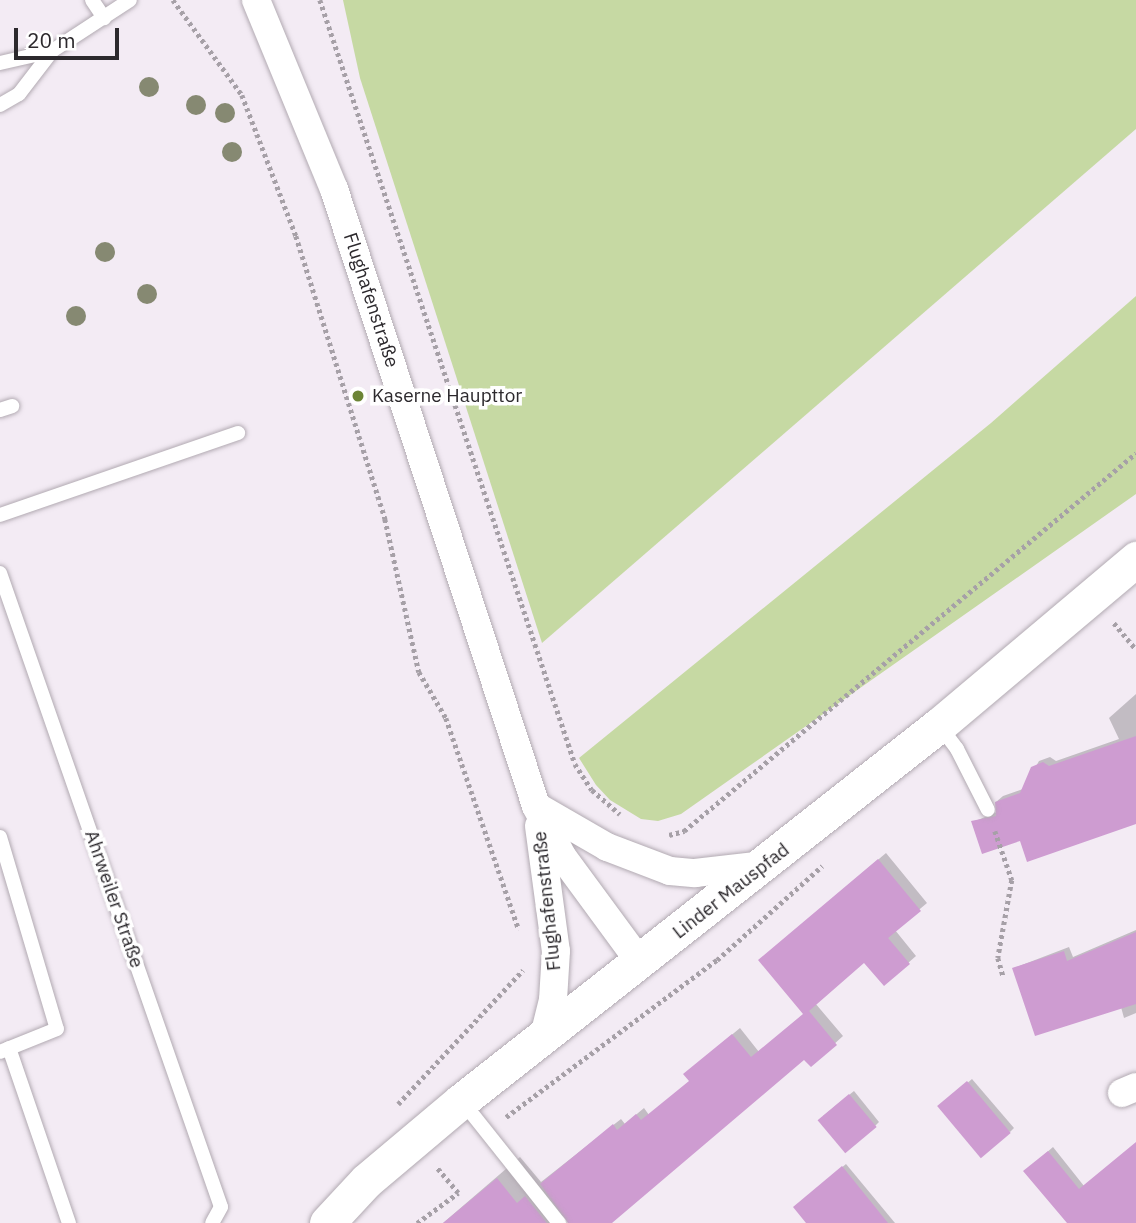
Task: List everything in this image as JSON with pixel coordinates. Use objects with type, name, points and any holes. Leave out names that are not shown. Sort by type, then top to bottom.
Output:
[{"type":"street","name":"Flughafenstraße","points":[[256,0],[334,189],[536,806],[562,856],[640,962]]},
{"type":"street","name":"Linder Mauspfad","points":[[327,1223],[366,1181],[461,1101],[939,724],[1136,559]]},
{"type":"street","name":"Flughafenstraße","points":[[536,806],[607,848],[670,871],[695,873],[763,865]]},
{"type":"street","name":"Flughafenstraße","points":[[536,806],[556,951],[553,1000],[544,1036]]},
{"type":"lane","points":[[92,0],[104,18]]},
{"type":"lane","points":[[0,63],[52,51],[130,0]]},
{"type":"lane","points":[[0,105],[19,94],[52,51]]},
{"type":"lane","points":[[0,515],[238,433]]},
{"type":"lane","name":"Ahrweiler Straße","points":[[0,573],[221,1207],[212,1223]]},
{"type":"lane","points":[[939,724],[957,749],[988,810]]},
{"type":"lane","points":[[0,837],[57,1029],[5,1050],[68,1223]]},
{"type":"lane","points":[[461,1101],[559,1223]]},
{"type":"path","points":[[173,0],[242,95],[296,236],[385,519],[419,672],[446,718],[501,889],[522,936]]},
{"type":"path","points":[[320,0],[575,764],[592,790],[623,817]]},
{"type":"path","points":[[658,834],[684,831],[1136,453]]},
{"type":"path","points":[[1108,615],[1136,649]]},
{"type":"path","points":[[988,810],[1012,880],[998,958],[1003,976]]},
{"type":"path","points":[[397,1106],[534,959]]},
{"type":"path","points":[[416,1223],[458,1193],[435,1164]]},
{"type":"green space","points":[[343,0],[1136,0],[1136,129],[542,643],[360,78]]},
{"type":"green space","points":[[1136,296],[1136,494],[681,814],[658,821],[641,819],[610,800],[596,785],[579,758],[991,423]]},
{"type":"building","points":[[1136,736],[1136,824],[1027,862],[1020,841],[982,854],[971,821],[996,816],[995,802],[1020,793],[1031,767],[1043,762],[1049,766]]},
{"type":"building","points":[[878,859],[921,911],[888,938],[910,964],[884,986],[864,963],[809,1011],[837,1045],[811,1067],[804,1060],[612,1223],[568,1223],[540,1184],[613,1124],[617,1130],[636,1114],[641,1120],[689,1081],[683,1074],[732,1034],[751,1057],[803,1014],[758,960]]},
{"type":"building","points":[[1136,932],[1136,1004],[1035,1036],[1012,968],[1064,951],[1067,961]]},
{"type":"building","points":[[967,1081],[1011,1133],[981,1158],[937,1106]]},
{"type":"building","points":[[849,1094],[877,1127],[845,1153],[818,1120]]},
{"type":"building","points":[[1136,1142],[1136,1223],[1067,1223],[1023,1171],[1048,1151],[1079,1189]]},
{"type":"building","points":[[842,1166],[888,1223],[806,1223],[793,1207]]},
{"type":"building","points":[[497,1178],[517,1203],[525,1196],[547,1223],[443,1223]]},
{"type":"place","name":"Kaserne Haupttor","points":[[358,396]]}]
